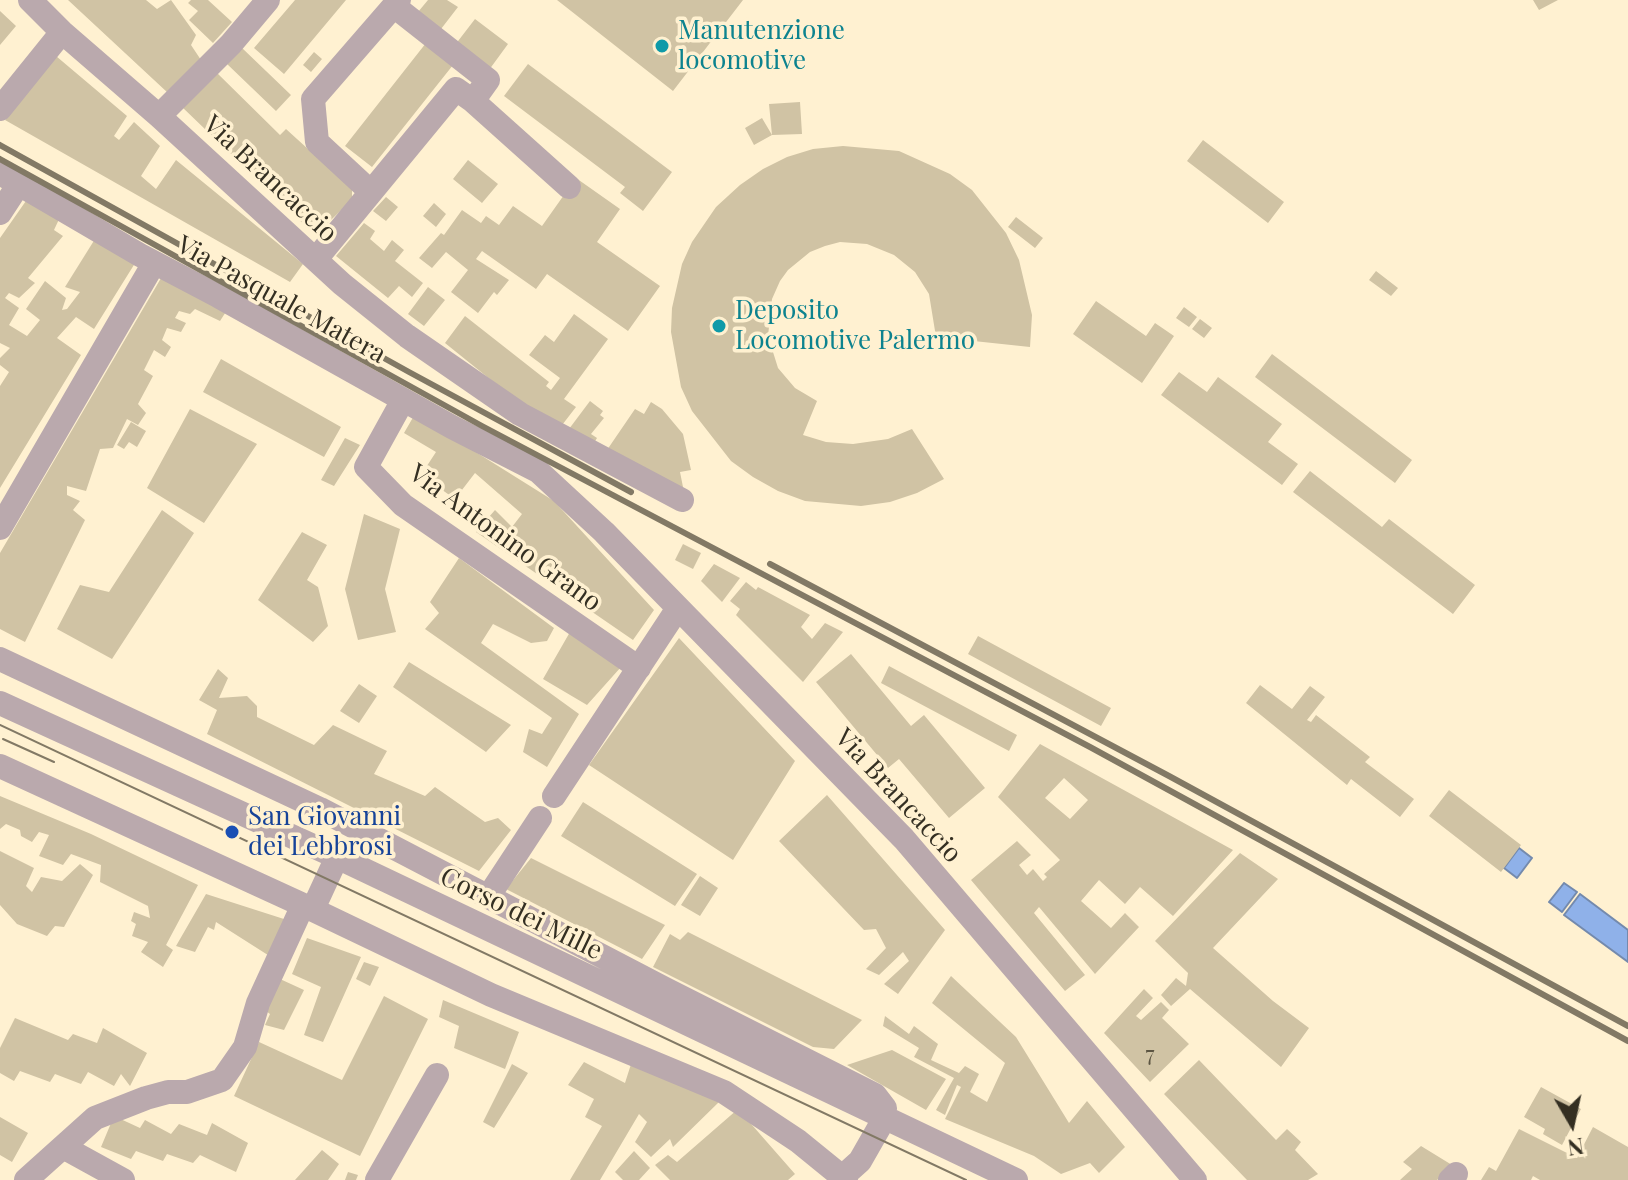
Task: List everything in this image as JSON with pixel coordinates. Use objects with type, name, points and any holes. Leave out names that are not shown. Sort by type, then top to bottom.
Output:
[{"type":"street","name":"Via Brancaccio","points":[[30,0],[316,259],[407,336],[520,414],[682,500]]},
{"type":"street","points":[[159,116],[231,44],[268,0]]},
{"type":"street","points":[[316,259],[371,192],[464,95],[488,80],[397,3],[313,99],[317,142],[371,192]]},
{"type":"street","points":[[0,109],[62,32]]},
{"type":"street","points":[[464,95],[569,187]]},
{"type":"street","points":[[0,213],[10,178]]},
{"type":"street","name":"Via Pasquale Matera","points":[[10,178],[154,263],[538,471]]},
{"type":"street","points":[[0,528],[154,263]]},
{"type":"street","name":"Via Antonino Grano","points":[[403,400],[366,467],[403,505],[639,668]]},
{"type":"street","name":"Via Brancaccio","points":[[538,471],[604,532],[904,839],[1195,1180]]},
{"type":"street","points":[[554,796],[678,608]]},
{"type":"street","points":[[0,659],[320,809],[875,1095],[885,1108],[884,1119],[865,1154],[843,1179],[798,1141],[724,1092],[491,995],[308,907],[0,766]]},
{"type":"street","name":"Corso dei Mille","points":[[0,703],[337,857],[1016,1180]]},
{"type":"street","points":[[488,897],[540,818]]},
{"type":"street","points":[[26,1180],[95,1118],[146,1098],[168,1092],[187,1092],[222,1080],[245,1047],[258,1003],[337,857]]},
{"type":"street","points":[[377,1180],[437,1075]]},
{"type":"street","points":[[63,1147],[123,1180]]},
{"type":"water","points":[[1519,848],[1532,858],[1517,878],[1504,868]]},
{"type":"water","points":[[1564,883],[1577,892],[1562,912],[1549,902]]},
{"type":"water","points":[[1580,894],[1628,930],[1628,962],[1564,915]]},
{"type":"building","points":[[68,0],[146,0],[157,9],[171,0],[196,35],[191,45],[203,63],[168,93]]},
{"type":"building","points":[[191,0],[208,0],[232,22],[213,43],[189,20],[198,11],[188,3]]},
{"type":"building","points":[[295,0],[346,0],[284,74],[254,48]]},
{"type":"building","points":[[428,0],[447,0],[458,7],[441,29],[418,12]]},
{"type":"building","name":"Manutenzione locomotive","points":[[557,0],[743,0],[673,91]]},
{"type":"building","points":[[1533,0],[1558,0],[1539,10]]},
{"type":"building","points":[[0,11],[16,26],[0,45]]},
{"type":"building","points":[[475,19],[508,44],[489,70],[455,45]]},
{"type":"building","points":[[426,43],[453,65],[372,167],[345,146]]},
{"type":"building","points":[[241,47],[291,95],[276,111],[226,63]]},
{"type":"building","points":[[314,52],[322,59],[311,72],[303,65]]},
{"type":"building","points":[[56,56],[127,116],[114,136],[119,140],[134,122],[160,146],[141,176],[156,189],[176,160],[303,264],[290,282],[5,120]]},
{"type":"building","points":[[528,64],[672,172],[643,211],[620,193],[625,187],[504,96]]},
{"type":"building","points":[[214,70],[280,135],[286,129],[352,189],[352,200],[315,235],[181,106]]},
{"type":"building","points":[[800,102],[802,134],[772,135],[769,104]]},
{"type":"building","points":[[762,118],[772,135],[754,145],[745,128]]},
{"type":"building","points":[[1203,140],[1284,202],[1268,223],[1187,161]]},
{"type":"building","name":"Deposito Locomotive Palermo","points":[[843,146],[899,151],[950,174],[972,190],[1006,233],[1019,260],[1032,315],[1030,347],[936,337],[929,294],[915,272],[894,255],[867,244],[840,242],[825,246],[810,252],[788,270],[772,299],[768,336],[778,368],[795,388],[817,401],[803,435],[826,442],[853,444],[888,439],[912,429],[944,479],[890,502],[861,506],[805,501],[778,491],[731,461],[692,411],[681,387],[671,332],[672,308],[682,264],[692,242],[716,207],[740,185],[787,157],[813,149]]},
{"type":"building","points":[[468,160],[498,184],[482,203],[453,179]]},
{"type":"building","points":[[576,178],[620,209],[597,242],[660,286],[628,331],[547,274],[536,289],[482,251],[476,259],[509,280],[497,295],[494,292],[478,313],[451,292],[468,270],[446,252],[432,268],[419,258],[441,233],[444,235],[462,210],[481,223],[486,216],[499,225],[513,206],[542,226]]},
{"type":"building","points":[[386,197],[398,207],[386,221],[373,211]]},
{"type":"building","points":[[28,198],[61,215],[54,230],[63,236],[28,278],[35,283],[19,298],[9,293],[5,298],[19,308],[9,325],[27,336],[40,320],[26,309],[45,281],[66,298],[62,310],[67,309],[80,292],[65,287],[95,239],[137,260],[94,329],[76,317],[57,338],[81,355],[0,488],[0,386],[9,372],[0,365],[0,358],[10,348],[0,343],[0,238]]},
{"type":"building","points":[[434,203],[446,214],[436,227],[423,216]]},
{"type":"building","points":[[1016,217],[1043,238],[1035,248],[1008,227]]},
{"type":"building","points":[[364,223],[375,231],[370,239],[384,251],[392,240],[404,250],[395,261],[423,283],[412,297],[399,286],[388,298],[336,256]]},
{"type":"building","points":[[1376,271],[1398,288],[1391,296],[1369,280]]},
{"type":"building","points":[[164,273],[229,307],[220,321],[195,309],[190,314],[179,311],[175,318],[186,323],[181,332],[167,328],[162,340],[171,347],[165,357],[154,350],[144,370],[153,376],[138,404],[146,413],[138,425],[127,419],[113,448],[100,449],[86,491],[67,486],[67,495],[80,501],[73,510],[85,520],[25,642],[0,629],[0,553]]},
{"type":"building","points":[[428,287],[445,300],[424,326],[408,314]]},
{"type":"building","points":[[1096,301],[1146,336],[1155,323],[1174,336],[1142,383],[1073,334]]},
{"type":"building","points":[[1184,307],[1197,317],[1189,327],[1176,318]]},
{"type":"building","points":[[574,314],[608,339],[564,399],[576,407],[559,429],[527,409],[445,343],[465,316],[549,382],[546,386],[551,390],[560,378],[529,355],[545,335],[554,342]]},
{"type":"building","points":[[1200,319],[1212,328],[1204,338],[1192,329]]},
{"type":"building","points":[[1272,354],[1412,460],[1395,483],[1255,377]]},
{"type":"building","points":[[221,359],[341,427],[324,457],[203,392]]},
{"type":"building","points":[[1179,372],[1207,392],[1218,377],[1282,424],[1268,442],[1298,464],[1282,485],[1161,395]]},
{"type":"building","points":[[590,401],[603,411],[600,415],[604,418],[591,434],[597,438],[591,448],[566,433]]},
{"type":"building","points":[[651,402],[662,409],[683,434],[691,470],[680,472],[684,492],[607,450],[635,409],[644,414]]},
{"type":"building","points":[[190,409],[257,444],[204,523],[147,488]]},
{"type":"building","points":[[415,414],[554,501],[654,610],[633,640],[476,532],[495,510],[512,527],[522,514],[475,473],[455,499],[421,475],[436,452],[404,433]]},
{"type":"building","points":[[131,422],[146,431],[137,447],[129,442],[124,449],[117,445]]},
{"type":"building","points":[[345,438],[360,445],[334,486],[321,480]]},
{"type":"building","points":[[1310,471],[1382,527],[1389,519],[1475,585],[1453,614],[1293,492]]},
{"type":"building","points":[[162,510],[194,533],[112,659],[57,629],[80,585],[109,592]]},
{"type":"building","points":[[364,514],[400,529],[385,589],[396,632],[358,640],[345,589]]},
{"type":"building","points":[[302,532],[327,545],[307,580],[318,587],[328,626],[313,642],[258,600]]},
{"type":"building","points":[[683,544],[701,553],[693,569],[675,560]]},
{"type":"building","points":[[459,558],[554,628],[547,641],[531,643],[493,624],[481,643],[579,714],[547,767],[523,752],[529,729],[542,734],[552,718],[425,629],[439,613],[430,602]]},
{"type":"building","points":[[714,564],[740,578],[722,602],[701,581]]},
{"type":"building","points":[[746,582],[756,590],[758,587],[810,615],[801,627],[812,639],[825,623],[843,632],[803,682],[736,615],[740,609],[730,601]]},
{"type":"building","points":[[570,632],[621,667],[587,705],[543,679]]},
{"type":"building","points":[[978,636],[1111,708],[1101,726],[968,654]]},
{"type":"building","points":[[679,638],[795,761],[733,860],[589,765]]},
{"type":"building","points":[[851,654],[911,726],[924,715],[985,788],[949,818],[899,759],[888,768],[816,682]]},
{"type":"building","points":[[409,662],[511,725],[486,752],[393,687]]},
{"type":"building","points":[[889,666],[1017,735],[1009,751],[881,683]]},
{"type":"building","points":[[218,669],[228,678],[219,698],[247,696],[257,706],[257,717],[314,745],[333,725],[387,751],[374,774],[425,796],[435,787],[485,822],[498,818],[511,830],[479,871],[207,734],[217,710],[199,700]]},
{"type":"building","points":[[359,684],[377,696],[359,723],[340,711]]},
{"type":"building","points":[[1260,685],[1292,709],[1310,686],[1325,697],[1307,720],[1311,722],[1316,715],[1370,757],[1365,762],[1414,799],[1400,817],[1351,779],[1347,785],[1246,703]]},
{"type":"building","points":[[1040,744],[1233,850],[1173,916],[1140,887],[1125,904],[1099,880],[1081,901],[1111,928],[1125,913],[1139,927],[1095,974],[1039,907],[1034,913],[1085,975],[1065,991],[971,880],[1017,841],[1031,855],[1019,865],[1027,875],[1033,869],[1043,881],[1047,877],[1044,874],[1060,860],[998,797]],"holes":[[[1064,778],[1088,800],[1070,819],[1045,798]]]},
{"type":"building","points":[[1449,790],[1521,845],[1501,872],[1429,816]]},
{"type":"building","points":[[827,795],[945,930],[898,994],[884,984],[909,961],[903,952],[879,975],[866,969],[886,948],[876,929],[864,930],[779,841]]},
{"type":"building","points":[[0,796],[91,834],[198,885],[166,945],[173,950],[163,967],[141,952],[148,942],[132,936],[136,924],[131,921],[134,912],[150,918],[148,906],[100,882],[101,865],[71,854],[63,865],[39,856],[49,835],[39,832],[32,842],[21,836],[20,830],[6,824],[0,829]]},
{"type":"building","points":[[583,802],[697,874],[675,906],[561,836]]},
{"type":"building","points":[[0,851],[34,868],[26,886],[32,892],[41,877],[62,881],[80,864],[93,875],[64,927],[55,926],[47,936],[17,924],[0,905]]},
{"type":"building","points":[[1240,853],[1278,879],[1213,948],[1309,1028],[1281,1067],[1190,989],[1171,1006],[1161,995],[1176,978],[1186,986],[1188,973],[1155,941]]},
{"type":"building","points":[[531,858],[665,925],[642,959],[506,889]]},
{"type":"building","points":[[700,876],[718,888],[700,916],[681,905]]},
{"type":"building","points":[[206,894],[287,920],[271,957],[216,922],[214,930],[208,927],[195,952],[176,946]]},
{"type":"building","points":[[688,932],[862,1020],[834,1049],[813,1047],[653,967],[670,934],[680,940]]},
{"type":"building","points":[[307,938],[361,957],[323,1042],[304,1035],[321,987],[292,974]]},
{"type":"building","points":[[364,962],[379,967],[370,986],[356,979]]},
{"type":"building","points":[[951,976],[1016,1037],[1069,1123],[1087,1101],[1125,1147],[1099,1173],[1090,1163],[1061,1174],[1034,1156],[945,1119],[961,1087],[957,1085],[945,1115],[936,1110],[954,1078],[914,1057],[919,1048],[883,1026],[885,1016],[909,1034],[914,1026],[938,1044],[931,1060],[959,1073],[965,1066],[979,1074],[970,1092],[987,1102],[1005,1063],[932,1003]]},
{"type":"building","points":[[280,979],[304,990],[284,1030],[265,1025],[270,1014],[266,1011]]},
{"type":"building","points":[[1144,989],[1153,998],[1136,1016],[1141,1020],[1161,1002],[1169,1010],[1162,1018],[1189,1044],[1150,1082],[1104,1033]]},
{"type":"building","points":[[384,996],[428,1019],[360,1156],[234,1096],[259,1042],[342,1080]]},
{"type":"building","points":[[443,1000],[519,1032],[505,1069],[454,1048],[459,1026],[439,1017]]},
{"type":"building","points":[[15,1018],[68,1040],[73,1034],[97,1043],[103,1028],[147,1053],[130,1086],[121,1074],[114,1086],[88,1072],[81,1084],[55,1074],[50,1082],[20,1071],[14,1081],[0,1073],[0,1048]]},
{"type":"building","points":[[892,1050],[946,1079],[926,1110],[847,1065]]},
{"type":"building","points":[[1199,1060],[1276,1140],[1287,1129],[1301,1142],[1295,1150],[1318,1174],[1308,1180],[1247,1180],[1164,1094]]},
{"type":"building","points":[[632,1061],[719,1102],[673,1147],[670,1139],[651,1157],[635,1142],[647,1122],[639,1114],[600,1180],[570,1180],[602,1126],[585,1117],[594,1099],[568,1085],[584,1062],[625,1083]]},
{"type":"building","points":[[512,1064],[528,1073],[494,1128],[483,1122]]},
{"type":"building","points":[[1541,1087],[1581,1109],[1562,1145],[1543,1134],[1545,1129],[1524,1117]]},
{"type":"building","points":[[738,1109],[795,1174],[788,1180],[670,1180],[655,1165],[668,1155],[677,1162]]},
{"type":"building","points":[[114,1116],[140,1128],[145,1120],[171,1134],[179,1124],[207,1135],[212,1123],[248,1143],[236,1172],[200,1155],[193,1163],[167,1154],[163,1161],[136,1151],[131,1159],[101,1147]]},
{"type":"building","points":[[0,1117],[28,1133],[12,1162],[0,1155]]},
{"type":"building","points":[[1593,1127],[1628,1147],[1628,1180],[1540,1180],[1533,1176],[1531,1180],[1481,1180],[1489,1167],[1496,1171],[1519,1129],[1577,1158]]},
{"type":"building","points":[[1421,1146],[1452,1165],[1437,1180],[1400,1180],[1412,1169],[1403,1162]]},
{"type":"building","points":[[322,1150],[339,1164],[328,1180],[295,1180]]},
{"type":"building","points":[[634,1151],[650,1168],[639,1180],[623,1180],[615,1172]]},
{"type":"building","points":[[348,1172],[358,1175],[356,1180],[345,1180]]},
{"type":"tram line","points":[[0,725],[966,1180]]},
{"type":"tram line","points":[[3,739],[54,762]]},
{"type":"railway","points":[[0,145],[631,492]]},
{"type":"railway","points":[[0,159],[482,426],[1090,747],[1628,1041]]},
{"type":"railway","points":[[770,564],[1169,776],[1628,1026]]},
{"type":"place","name":"Manutenzione locomotive","points":[[662,46]]},
{"type":"place","name":"Deposito Locomotive Palermo","points":[[719,326]]},
{"type":"place","name":"San Giovanni dei Lebbrosi","points":[[232,832]]}]
